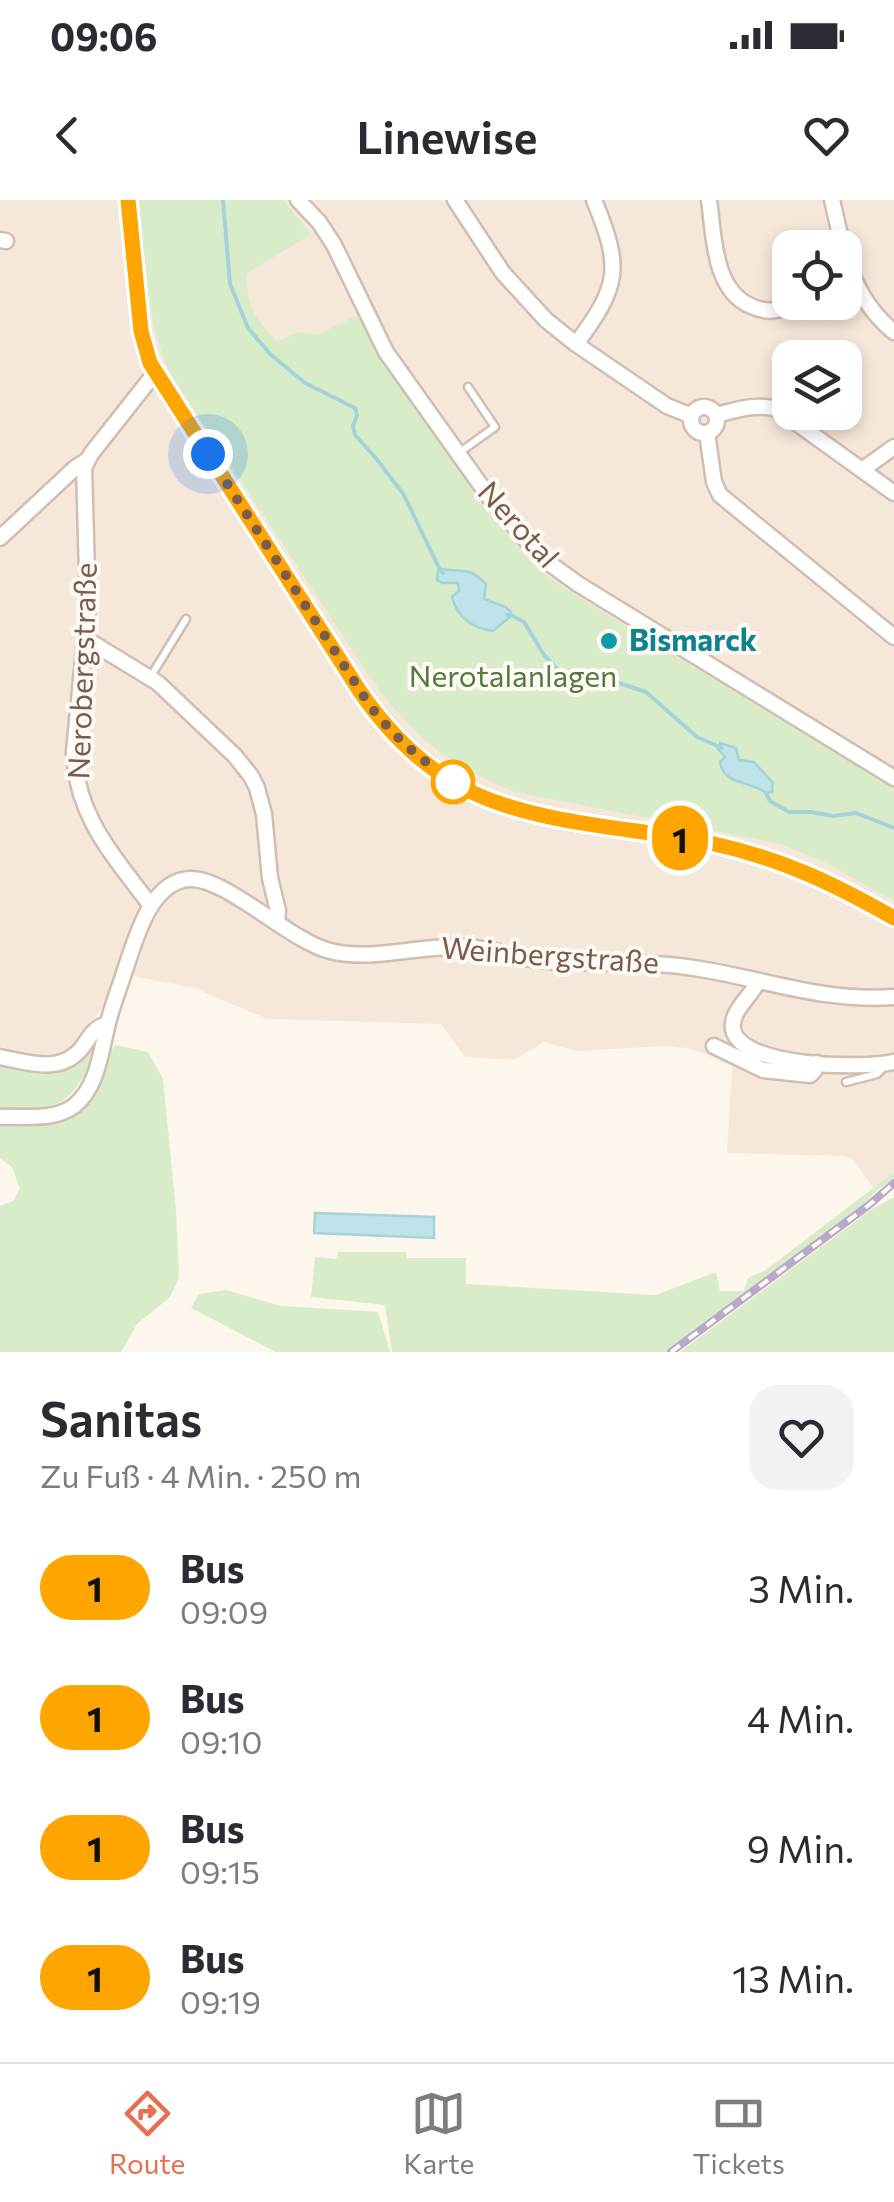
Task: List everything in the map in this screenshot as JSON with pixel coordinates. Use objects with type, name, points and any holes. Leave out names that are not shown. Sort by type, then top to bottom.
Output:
[{"type":"street","points":[[128,200],[141,331],[155,372],[359,690],[384,723],[421,759],[476,794],[512,807],[710,843],[774,859],[822,879],[894,918]]},
{"type":"street","name":"Nerotal","points":[[298,200],[334,245],[386,352],[509,522],[563,575],[894,778]]},
{"type":"street","points":[[455,200],[503,273],[546,320],[667,406],[692,416]]},
{"type":"street","points":[[576,344],[605,302],[613,268],[606,231],[594,200]]},
{"type":"street","points":[[709,200],[725,283],[746,304],[772,310]]},
{"type":"street","points":[[832,200],[839,230]]},
{"type":"street","points":[[862,296],[892,328]]},
{"type":"street","points":[[0,538],[86,460],[155,372]]},
{"type":"street","points":[[716,416],[753,406],[772,407],[894,493]]},
{"type":"street","points":[[692,416],[698,409],[706,408],[716,416]]},
{"type":"street","points":[[692,416],[694,427],[707,433],[714,428],[716,416]]},
{"type":"street","points":[[707,433],[714,482],[720,494],[894,637]]},
{"type":"street","points":[[862,470],[894,447]]},
{"type":"street","name":"Nerobergstraße","points":[[86,460],[83,475],[88,591],[75,774],[80,796],[99,836],[151,906]]},
{"type":"street","points":[[86,639],[150,677],[235,756],[257,788],[278,923]]},
{"type":"street","name":"Weinbergstraße","points":[[151,906],[166,888],[193,878],[212,884],[314,946],[337,952],[368,954],[462,947],[550,961],[685,966],[835,997],[894,996]]},
{"type":"street","points":[[0,1117],[52,1115],[82,1098],[93,1078],[140,927],[151,906]]},
{"type":"street","points":[[758,981],[733,1026],[734,1033],[747,1047],[762,1056],[789,1061],[889,1063]]},
{"type":"street","points":[[0,1057],[43,1065],[65,1062],[74,1057],[97,1028],[108,1024]]},
{"type":"street","points":[[714,1046],[772,1072],[810,1075],[816,1063]]},
{"type":"lane","points":[[459,453],[496,426],[468,387]]},
{"type":"lane","points":[[150,677],[186,619]]},
{"type":"lane","points":[[846,1082],[877,1074],[889,1063]]},
{"type":"shaded area","points":[[0,200],[894,200],[894,1172],[873,1188],[854,1160],[845,1156],[727,1153],[732,1067],[686,1048],[577,1051],[544,1042],[514,1060],[465,1057],[441,1024],[267,1019],[194,988],[119,971],[105,1004],[80,1039],[68,1052],[45,1056],[0,1047]]},
{"type":"green space","name":"Nerotalanlagen","points":[[138,200],[283,200],[311,234],[246,274],[250,303],[264,327],[278,341],[300,332],[317,335],[358,315],[377,355],[482,505],[530,561],[555,582],[632,630],[894,785],[894,901],[824,862],[781,844],[515,792],[450,759],[417,733],[370,677],[173,378],[151,314]]},
{"type":"green space","points":[[116,1045],[148,1052],[163,1079],[179,1278],[170,1297],[137,1324],[121,1352],[0,1352],[0,1206],[13,1201],[20,1189],[12,1167],[0,1158],[0,1122],[47,1123],[73,1115],[85,1105],[107,1055]]},
{"type":"green space","points":[[92,1048],[96,1051],[87,1070],[61,1102],[37,1108],[0,1109],[0,1062],[57,1071],[72,1067]]},
{"type":"green space","points":[[894,1172],[894,1178],[866,1203],[665,1352],[392,1352],[385,1305],[311,1297],[315,1257],[336,1259],[338,1252],[406,1252],[407,1258],[466,1258],[466,1284],[656,1295],[716,1272],[720,1291],[744,1291],[748,1278],[766,1270]]},
{"type":"green space","points":[[894,1197],[894,1352],[680,1352],[872,1209]]},
{"type":"green space","points":[[226,1290],[281,1306],[378,1312],[390,1352],[276,1352],[191,1308],[199,1294]]},
{"type":"water","points":[[438,571],[475,575],[486,584],[484,599],[506,607],[511,616],[493,631],[467,620],[452,597],[459,591],[458,583],[437,580]]},
{"type":"water","points":[[720,743],[736,748],[739,760],[754,762],[773,783],[772,792],[766,793],[726,775],[720,762],[725,757],[718,749]]},
{"type":"water","points":[[315,1213],[434,1217],[434,1238],[314,1233]]},
{"type":"waterway","points":[[223,200],[230,284],[248,328],[270,354],[305,383],[355,408],[355,435],[404,495],[443,573]]},
{"type":"waterway","points":[[507,615],[524,622],[544,655],[568,680],[580,683],[603,678],[646,692],[697,737],[722,748]]},
{"type":"waterway","points":[[766,793],[770,801],[789,812],[833,816],[856,813],[894,828]]},
{"type":"railway","points":[[671,1352],[894,1183]]},
{"type":"bus line","name":"1","points":[[128,200],[141,331],[150,363],[359,690],[401,742],[437,771],[492,801],[529,812],[710,843],[774,859],[822,879],[894,918]]},
{"type":"place","name":"Bismarck","points":[[609,641]]},
{"type":"route","points":[[208,454],[370,706],[401,742],[460,786],[453,782]]}]
